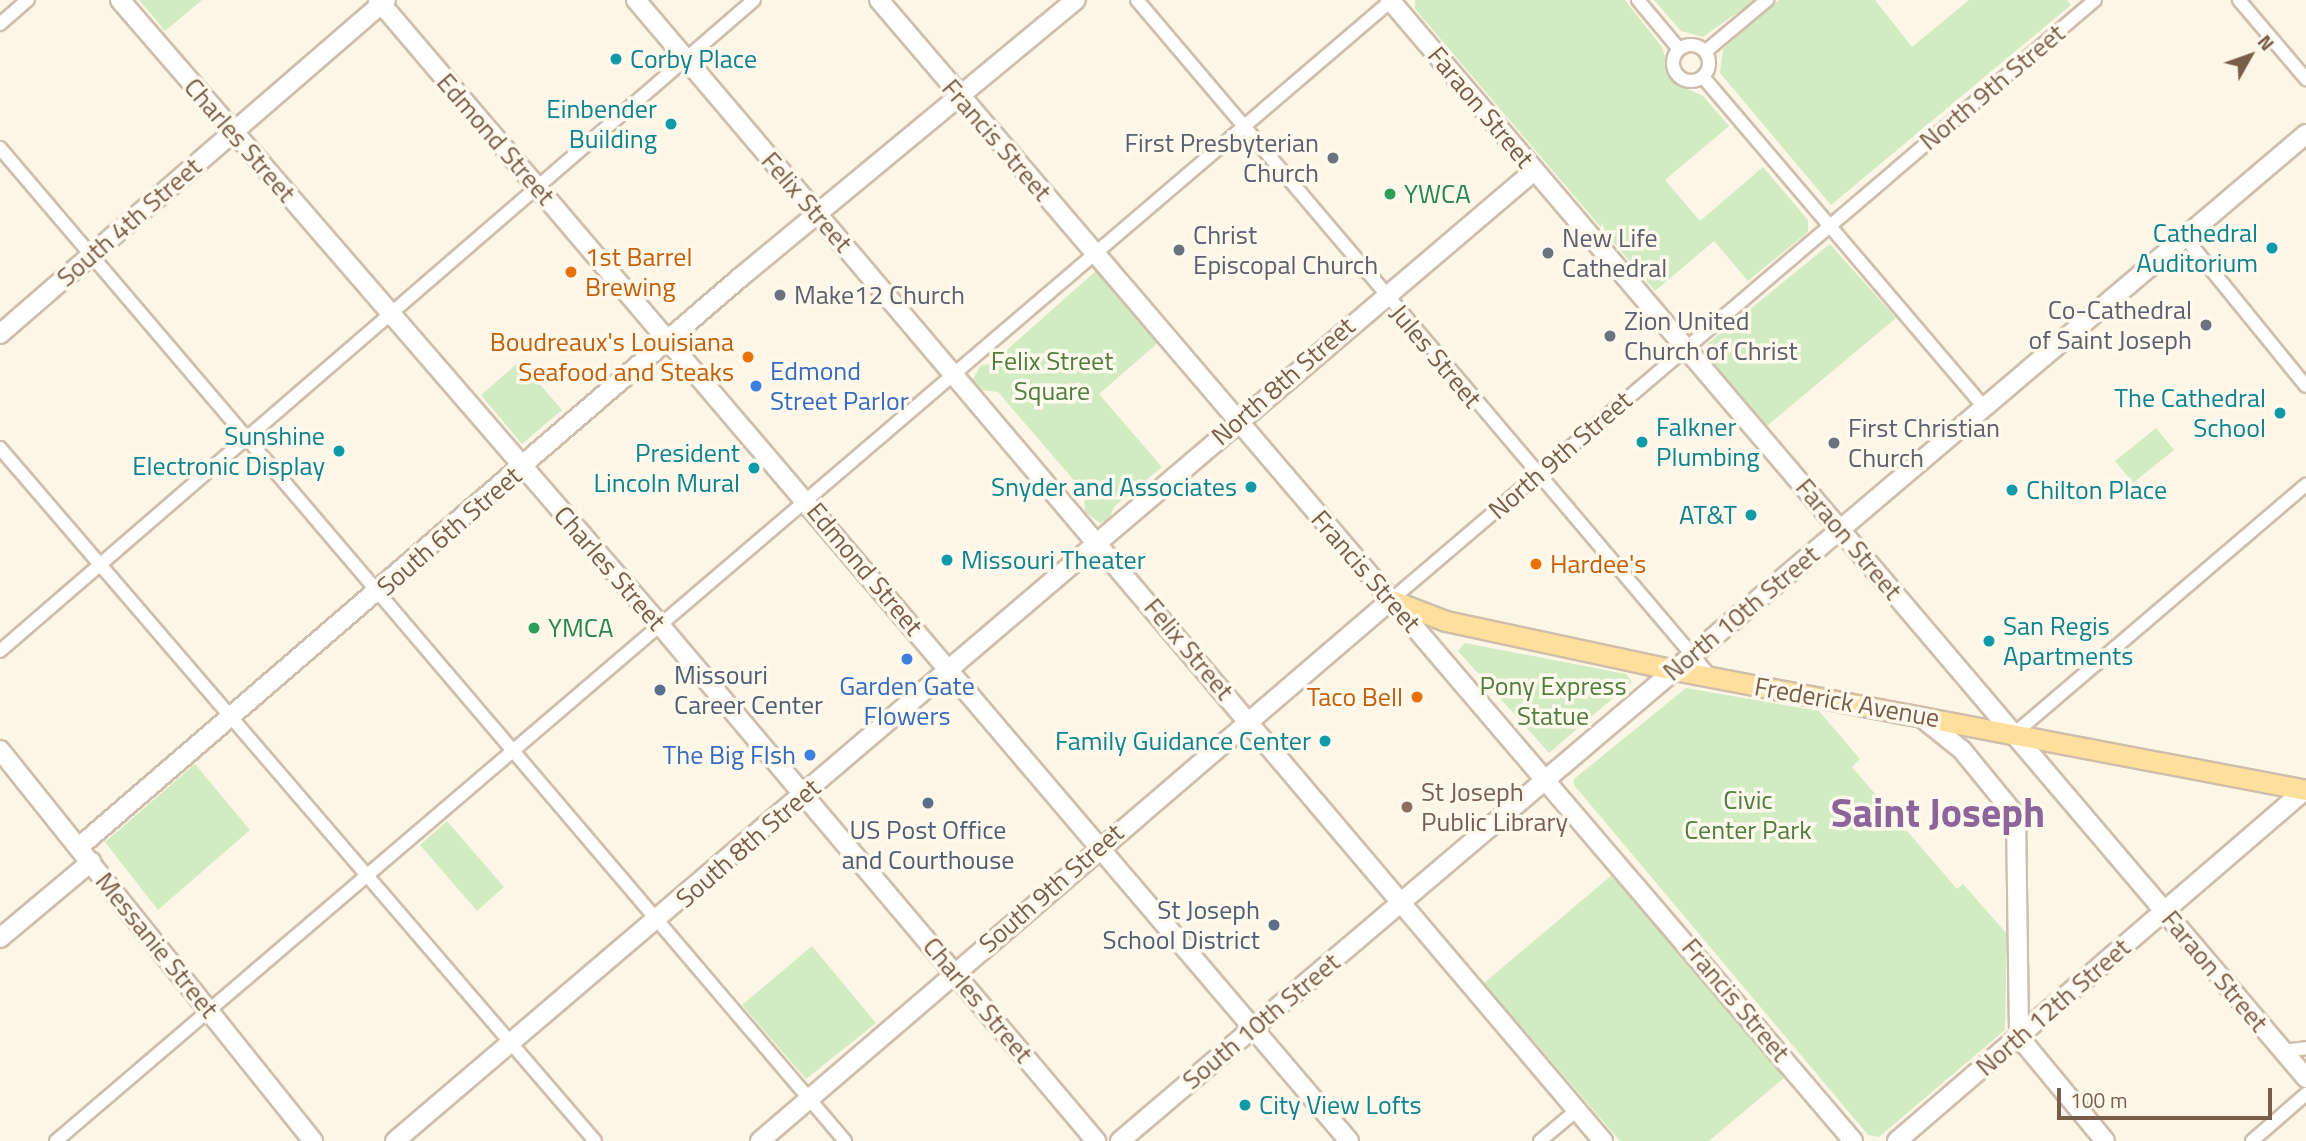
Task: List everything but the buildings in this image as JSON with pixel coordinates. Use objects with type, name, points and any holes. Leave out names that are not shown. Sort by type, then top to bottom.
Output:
[{"type":"main road","name":"Charles Street","points":[[120,0],[660,625],[1096,1141]]},
{"type":"main road","name":"Felix Street","points":[[636,0],[1249,719],[1603,1141]]},
{"type":"main road","name":"Francis Street","points":[[879,0],[1391,600],[1547,778],[1853,1141]]},
{"type":"main road","name":"South 6th Street","points":[[79,847],[233,718],[669,339],[1076,0]]},
{"type":"main road","name":"Faraon Street","points":[[1391,0],[2306,1078]]},
{"type":"main road","name":"South 4th Street","points":[[0,334],[382,1]]},
{"type":"main road","name":"Edmond Street","points":[[382,1],[1101,845],[1349,1141]]},
{"type":"main road","name":"North 10th Street","points":[[1401,901],[2306,134]]},
{"type":"main road","name":"North 8th Street","points":[[1098,541],[1384,295],[1535,170]]},
{"type":"main road","name":"South 8th Street","points":[[395,1141],[659,919],[1098,541]]},
{"type":"main road","name":"Frederick Avenue","points":[[1391,600],[1446,621],[1674,670],[2306,790]]},
{"type":"main road","name":"North 9th Street","points":[[1249,719],[1391,600]]},
{"type":"main road","points":[[1918,715],[1962,750],[2016,816],[2019,1037],[2105,1141]]},
{"type":"main road","name":"South 9th Street","points":[[760,1141],[1249,719]]},
{"type":"main road","name":"Messanie Street","points":[[0,750],[313,1141]]},
{"type":"main road","name":"North 12th Street","points":[[1897,1141],[2306,790]]},
{"type":"main road","points":[[0,938],[91,862]]},
{"type":"main road","name":"South 10th Street","points":[[1120,1141],[1401,901]]},
{"type":"street","points":[[0,24],[28,0]]},
{"type":"street","points":[[0,651],[389,311],[754,0]]},
{"type":"street","name":"Jules Street","points":[[1137,0],[1384,295],[1711,677]]},
{"type":"street","points":[[56,1141],[514,751],[1093,251],[1391,0]]},
{"type":"street","points":[[1638,0],[1679,49]]},
{"type":"street","points":[[1706,51],[1767,0]]},
{"type":"street","name":"North 9th Street","points":[[1391,600],[1685,346],[2095,0]]},
{"type":"street","points":[[2239,0],[2306,79]]},
{"type":"street","points":[[1693,44],[1706,51],[1710,62],[1703,76],[1692,82],[1679,76],[1672,62],[1679,49],[1693,44]]},
{"type":"street","points":[[1703,76],[1983,407]]},
{"type":"street","points":[[0,148],[244,437],[659,919],[845,1141]]},
{"type":"street","points":[[2184,236],[2306,386]]},
{"type":"street","points":[[0,447],[595,1141]]},
{"type":"street","points":[[2014,734],[2306,485]]},
{"type":"street","points":[[2283,1051],[2306,1048]]},
{"type":"street","points":[[2252,1141],[2306,1094]]},
{"type":"street","points":[[1540,1141],[1577,1110]]},
{"type":"green space","points":[[139,0],[202,0],[165,31]]},
{"type":"green space","points":[[1415,0],[1625,0],[1662,47],[1673,82],[1703,96],[1729,126],[1665,180],[1700,221],[1763,167],[1808,220],[1808,232],[1748,281],[1714,241],[1655,291],[1415,9]]},
{"type":"green space","points":[[1654,0],[1755,0],[1703,37],[1681,31]]},
{"type":"green space","points":[[1779,0],[1875,0],[1912,47],[1969,0],[2067,0],[2071,5],[1831,205],[1720,73],[1723,49]]},
{"type":"green space","points":[[1830,244],[1896,318],[1767,426],[1710,359],[1706,345]]},
{"type":"green space","name":"Felix Street Square","points":[[1097,270],[1160,341],[1099,394],[1162,467],[1114,507],[1108,521],[1100,523],[1085,512],[1084,492],[998,392],[981,390],[973,380],[980,366],[992,363]]},
{"type":"green space","points":[[520,361],[562,410],[522,444],[481,395]]},
{"type":"green space","points":[[2156,428],[2174,450],[2133,483],[2115,461]]},
{"type":"green space","name":"Pony Express Statue","points":[[1465,643],[1626,674],[1632,682],[1549,753],[1458,651]]},
{"type":"green space","name":"Civic Center Park","points":[[1686,688],[1819,711],[1860,759],[1852,767],[1957,889],[1963,884],[2007,934],[2005,1030],[1879,1137],[1868,1135],[1574,785],[1574,779]]},
{"type":"green space","points":[[195,764],[250,830],[158,910],[105,842]]},
{"type":"green space","points":[[447,821],[504,887],[477,911],[420,845]]},
{"type":"green space","name":"Civic Center Park","points":[[1612,875],[1785,1077],[1709,1141],[1620,1141],[1484,983]]},
{"type":"green space","points":[[812,946],[876,1023],[806,1079],[742,1005]]},
{"type":"place","name":"Corby Place","points":[[616,59]]},
{"type":"place","name":"Einbender Building","points":[[671,124]]},
{"type":"place","name":"First Presbyterian Church","points":[[1333,158]]},
{"type":"place","name":"YWCA","points":[[1390,194]]},
{"type":"place","name":"Cathedral Auditorium","points":[[2272,248]]},
{"type":"place","name":"Christ Episcopal Church","points":[[1179,250]]},
{"type":"place","name":"New Life Cathedral","points":[[1548,253]]},
{"type":"place","name":"1st Barrel Brewing","points":[[571,272]]},
{"type":"place","name":"Make12 Church","points":[[780,295]]},
{"type":"place","name":"Co-Cathedral of Saint Joseph","points":[[2206,325]]},
{"type":"place","name":"Zion United Church of Christ","points":[[1610,336]]},
{"type":"place","name":"Boudreaux's Louisiana Seafood and Steaks","points":[[748,357]]},
{"type":"place","name":"Edmond Street Parlor","points":[[756,386]]},
{"type":"place","name":"The Cathedral School","points":[[2280,413]]},
{"type":"place","name":"Falkner Plumbing","points":[[1642,442]]},
{"type":"place","name":"First Christian Church","points":[[1834,443]]},
{"type":"place","name":"Sunshine Electronic Display","points":[[339,451]]},
{"type":"place","name":"President Lincoln Mural","points":[[754,468]]},
{"type":"place","name":"Snyder and Associates","points":[[1251,487]]},
{"type":"place","name":"Chilton Place","points":[[2012,490]]},
{"type":"place","name":"AT&T","points":[[1751,515]]},
{"type":"place","name":"Missouri Theater","points":[[947,560]]},
{"type":"place","name":"Hardee's","points":[[1536,564]]},
{"type":"place","name":"YMCA","points":[[534,628]]},
{"type":"place","name":"San Regis Apartments","points":[[1989,641]]},
{"type":"place","name":"Garden Gate Flowers","points":[[907,659]]},
{"type":"place","name":"Missouri Career Center","points":[[660,690]]},
{"type":"place","name":"Taco Bell","points":[[1417,697]]},
{"type":"place","name":"Family Guidance Center","points":[[1325,741]]},
{"type":"place","name":"The Big FIsh","points":[[810,755]]},
{"type":"place","name":"US Post Office and Courthouse","points":[[928,803]]},
{"type":"place","name":"St Joseph Public Library","points":[[1407,807]]},
{"type":"place","name":"St Joseph School District","points":[[1274,925]]},
{"type":"place","name":"City View Lofts","points":[[1245,1105]]},
{"type":"district","name":"Saint Joseph","points":[[1938,813]]}]
